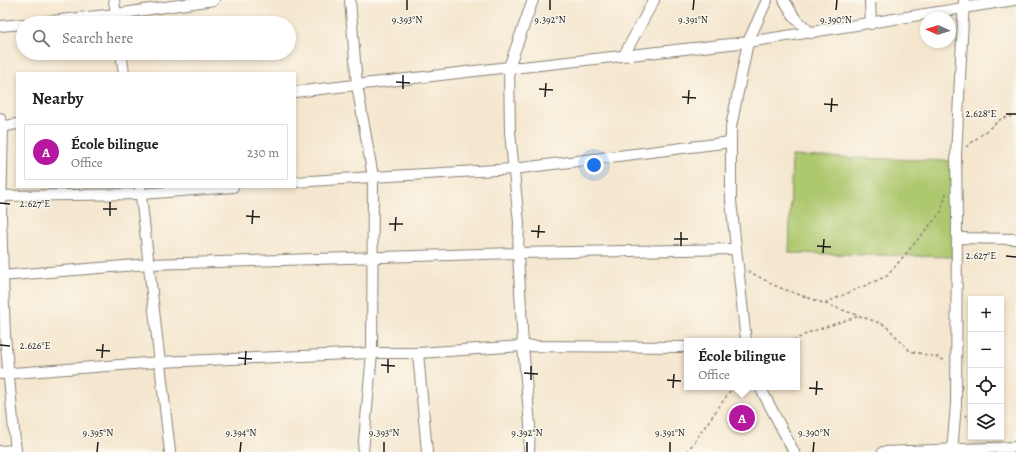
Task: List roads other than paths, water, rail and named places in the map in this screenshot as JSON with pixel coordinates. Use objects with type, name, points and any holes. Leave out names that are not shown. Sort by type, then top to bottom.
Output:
[{"type":"street","points":[[114,0],[116,16]]},
{"type":"street","points":[[127,16],[214,0]]},
{"type":"street","points":[[350,0],[357,85],[373,177],[372,353],[360,452]]},
{"type":"street","points":[[529,452],[530,425],[523,346],[518,254],[519,223],[510,132],[509,67],[533,0]]},
{"type":"street","points":[[624,55],[654,0]]},
{"type":"street","points":[[746,338],[731,200],[731,127],[748,42],[767,0]]},
{"type":"street","points":[[784,0],[795,18],[811,33]]},
{"type":"street","points":[[870,0],[871,24]]},
{"type":"street","points":[[296,92],[509,67],[522,67],[748,42],[871,24],[964,4],[1014,0]]},
{"type":"street","points":[[952,450],[956,404],[956,155],[964,4]]},
{"type":"street","points":[[0,26],[16,25]]},
{"type":"street","points":[[123,60],[124,72]]},
{"type":"street","points":[[0,451],[16,451],[4,374],[5,336],[1,276],[1,124],[16,124]]},
{"type":"street","points":[[296,182],[513,170],[731,142]]},
{"type":"street","points":[[1,195],[202,188]]},
{"type":"street","points":[[140,190],[170,452]]},
{"type":"street","points":[[957,238],[1016,239]]},
{"type":"street","points":[[1,276],[149,264],[736,249]]},
{"type":"street","points":[[4,374],[160,362],[372,353],[418,353],[523,346],[684,347]]},
{"type":"street","points":[[418,353],[427,452]]},
{"type":"street","points":[[762,390],[794,452]]},
{"type":"street","points":[[884,452],[1016,447]]},
{"type":"place","name":"École bilingue","points":[[742,418]]}]
